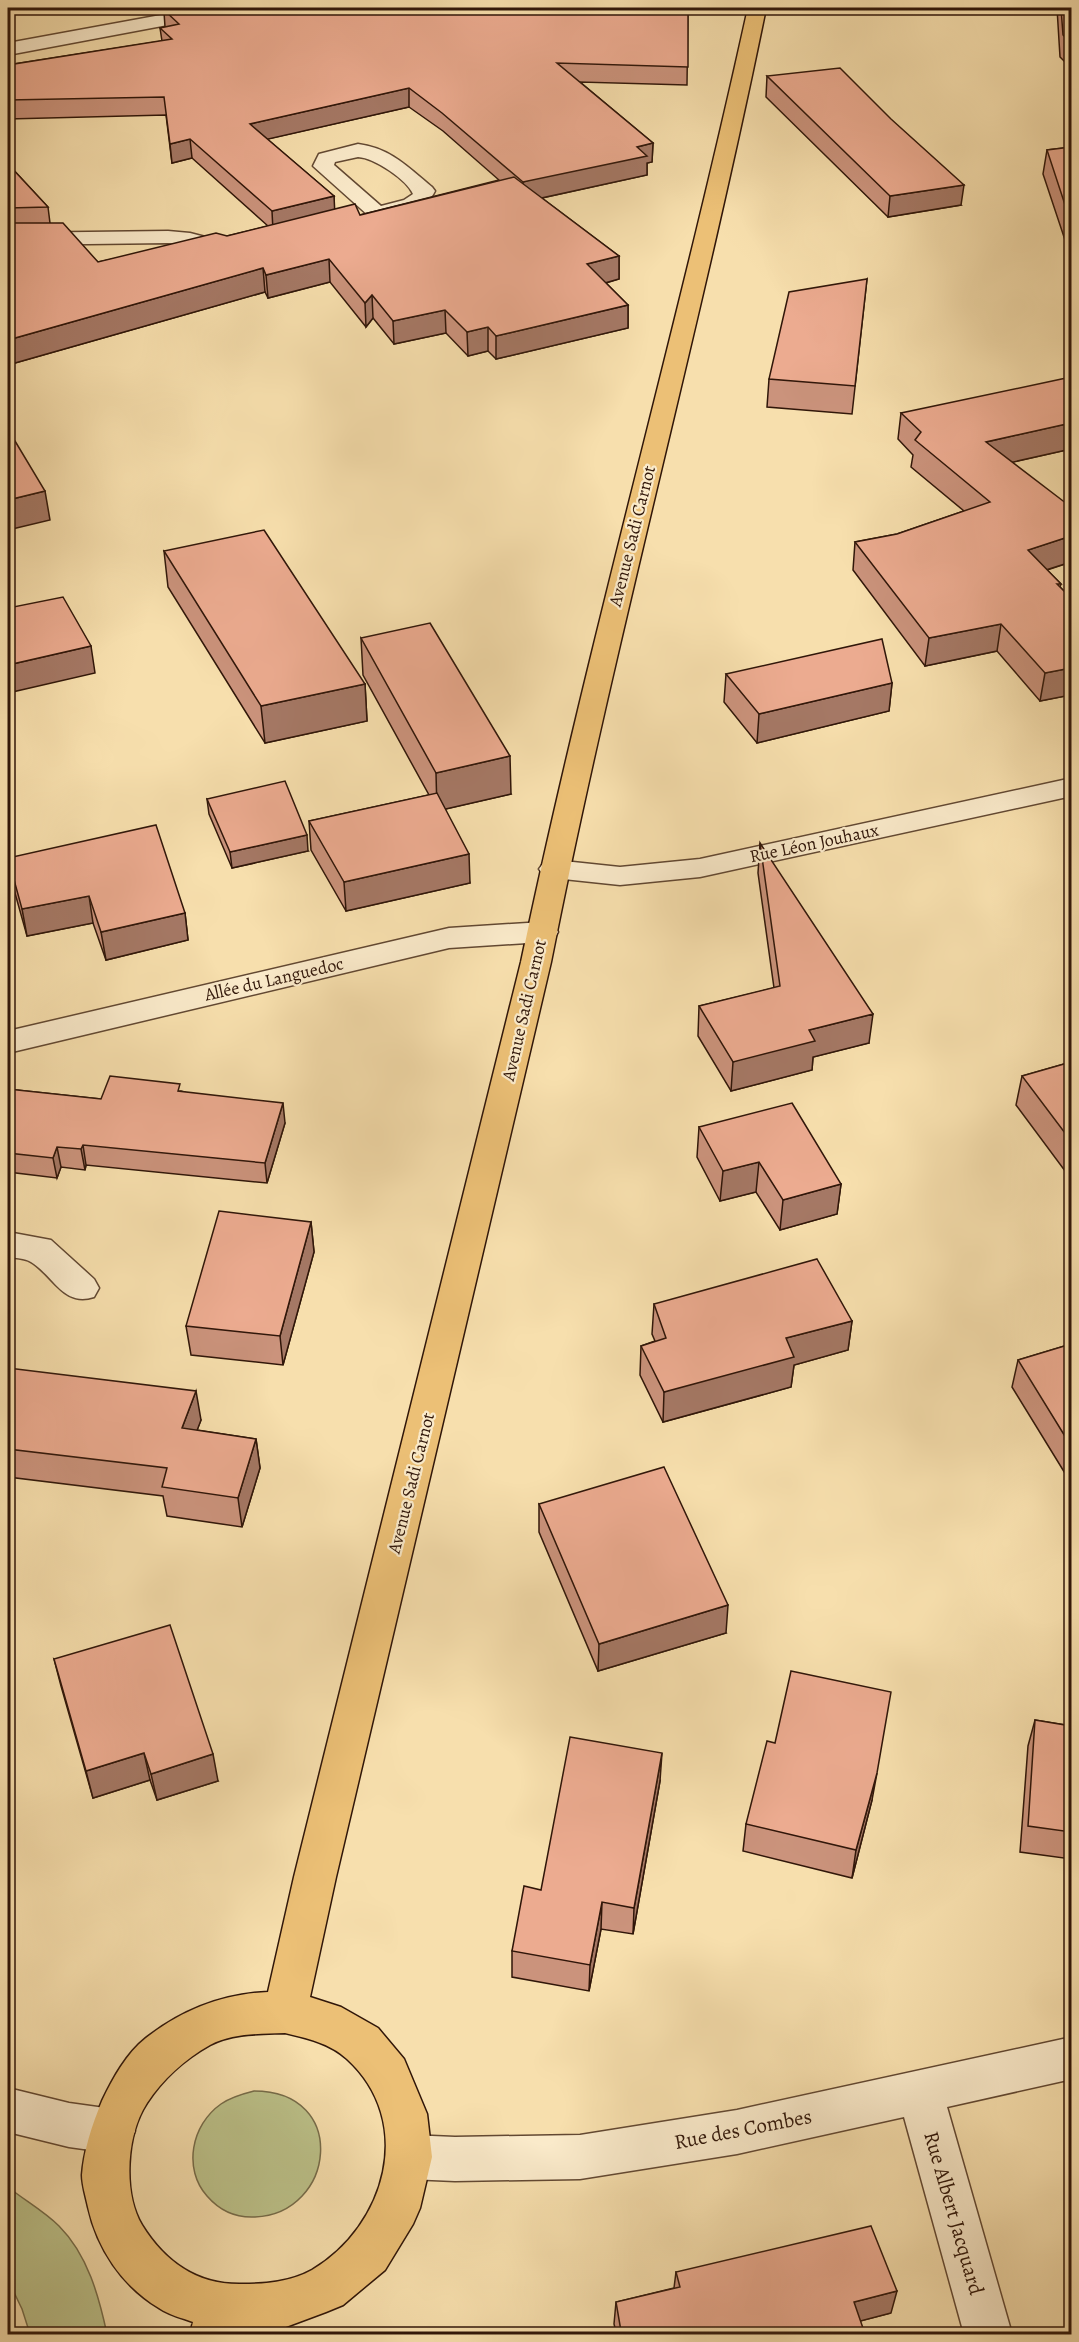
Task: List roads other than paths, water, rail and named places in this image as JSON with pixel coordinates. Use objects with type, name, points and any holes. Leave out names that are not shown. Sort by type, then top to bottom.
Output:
[{"type":"main road","name":"Avenue Sadi Carnot","points":[[285,2012],[318,1866],[543,932],[554,869],[619,588],[723,169],[758,8]]},
{"type":"main road","points":[[285,2012],[326,2022],[362,2043],[388,2074],[405,2114],[408,2157],[397,2208],[369,2254],[326,2288],[275,2307],[217,2321],[139,2263],[115,2223],[105,2177],[112,2131],[130,2089],[160,2054],[198,2028],[241,2014],[285,2012]]},
{"type":"street","points":[[8,50],[226,8]]},
{"type":"street","points":[[354,219],[377,213]]},
{"type":"street","points":[[8,239],[168,237],[190,239],[229,251],[252,245]]},
{"type":"street","name":"Rue Léon Jouhaux","points":[[554,869],[620,876],[700,868],[1071,787]]},
{"type":"street","name":"Allée du Languedoc","points":[[8,1042],[449,938],[543,932]]},
{"type":"street","points":[[8,1245],[39,1249],[82,1288]]},
{"type":"street","name":"Rue des Combes","points":[[408,2157],[455,2159],[580,2157],[736,2133],[1071,2058]]},
{"type":"street","name":"Rue Albert Jacquard","points":[[920,2092],[988,2334]]},
{"type":"street","points":[[8,2110],[69,2125],[112,2131]]}]
